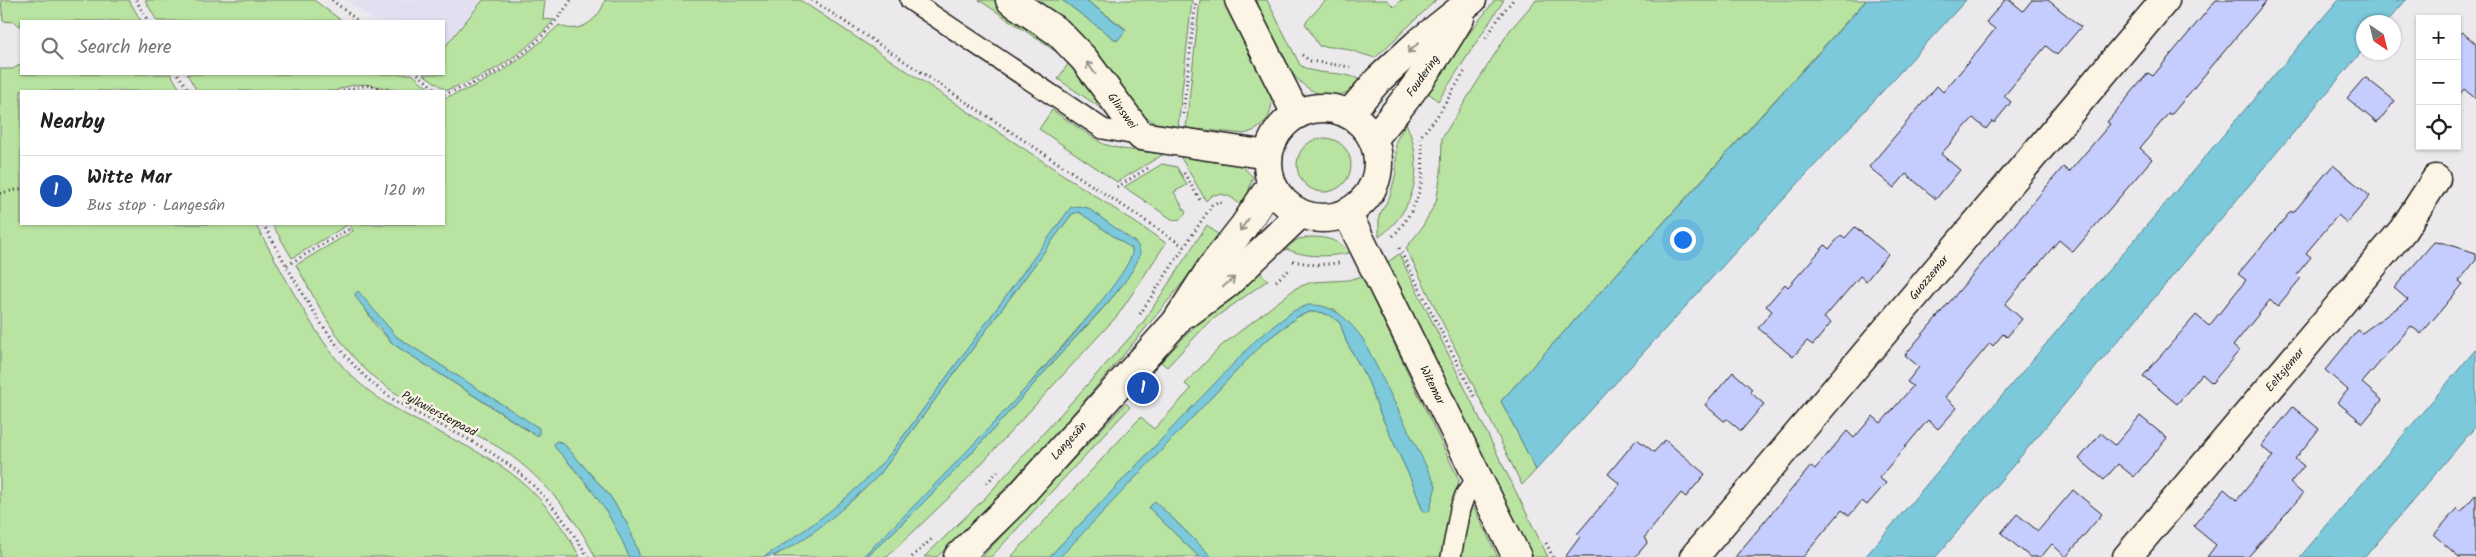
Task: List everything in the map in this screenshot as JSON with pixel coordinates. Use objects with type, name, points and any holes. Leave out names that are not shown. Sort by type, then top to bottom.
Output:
[{"type":"street","name":"Glinswei","points":[[1010,0],[1058,32],[1084,59],[1140,136],[1268,155]]},
{"type":"street","points":[[1239,0],[1296,114]]},
{"type":"street","name":"Guozzemar","points":[[1694,557],[2165,0]]},
{"type":"street","name":"Foudering","points":[[1349,114],[1393,66],[1469,4]]},
{"type":"street","name":"Foudering","points":[[1373,139],[1404,103],[1438,55],[1469,4]]},
{"type":"street","points":[[1313,108],[1332,108],[1349,114],[1359,120],[1373,139],[1378,156],[1378,173],[1372,190],[1361,203],[1347,213],[1324,218],[1300,214],[1283,202],[1271,185],[1267,170],[1268,155],[1273,138],[1296,114],[1313,108]]},
{"type":"street","name":"Eeltsjemar","points":[[2127,557],[2404,230],[2436,179]]},
{"type":"street","name":"Langesân","points":[[958,557],[1016,500],[1176,322],[1211,268],[1244,226],[1271,185]]},
{"type":"street","name":"Witemar","points":[[1347,213],[1517,557]]},
{"type":"street","name":"Langesân","points":[[1176,322],[1227,284],[1267,248],[1300,214]]},
{"type":"lane","points":[[910,0],[1103,129],[1140,136]]},
{"type":"lane","points":[[1451,557],[1460,509],[1465,495],[1478,479]]},
{"type":"path","points":[[136,0],[147,20]]},
{"type":"path","points":[[332,0],[357,20]]},
{"type":"path","points":[[445,94],[487,77],[525,53],[556,22],[571,0]]},
{"type":"path","points":[[812,0],[1185,247]]},
{"type":"path","points":[[1183,118],[1196,0]]},
{"type":"path","points":[[1481,45],[1513,0]]},
{"type":"path","points":[[1267,248],[1295,262],[1316,265],[1347,262],[1367,255],[1391,238],[1400,229],[1414,206],[1422,184],[1424,159],[1420,137],[1436,118],[1466,70]]},
{"type":"path","points":[[179,75],[187,90]]},
{"type":"path","points":[[419,75],[436,90]]},
{"type":"path","points":[[346,90],[366,85],[388,90]]},
{"type":"path","points":[[1117,187],[1156,164]]},
{"type":"path","points":[[1181,168],[1200,200]]},
{"type":"path","points":[[0,193],[20,190]]},
{"type":"path","points":[[1135,320],[1212,205],[1218,202],[1227,206],[1244,226]]},
{"type":"path","name":"Pylkwiersterpaad","points":[[264,225],[329,336],[350,364],[405,408],[485,448],[517,470],[547,496],[571,528],[588,557]]},
{"type":"path","points":[[287,265],[351,228]]},
{"type":"path","points":[[983,487],[1001,468]]},
{"type":"path","points":[[912,557],[939,532]]},
{"type":"shaded area","points":[[347,0],[481,0],[445,46],[445,20],[373,20]]},
{"type":"green space","points":[[1,0],[129,0],[140,20],[20,20],[20,26],[14,22],[3,21]]},
{"type":"green space","points":[[145,0],[314,0],[341,20],[156,20]]},
{"type":"green space","points":[[483,0],[545,0],[543,19],[554,20],[531,43],[505,63],[462,85],[446,90],[424,75],[445,75],[445,47]]},
{"type":"green space","points":[[605,0],[800,0],[1166,243],[1118,315],[958,489],[887,557],[866,557],[893,533],[968,456],[1109,302],[1130,274],[1139,250],[1088,208],[1071,208],[891,453],[863,485],[805,531],[764,557],[640,557],[628,525],[610,496],[563,443],[558,441],[554,445],[602,503],[619,531],[629,557],[595,557],[578,526],[541,481],[527,468],[481,437],[412,403],[380,382],[365,369],[335,333],[296,265],[353,231],[350,225],[445,225],[445,98],[478,84],[506,69],[559,25],[574,28],[588,24],[599,13]],"holes":[[[355,294],[397,337],[538,428],[539,435],[535,435],[393,344],[376,326]]]},
{"type":"green space","points":[[979,0],[999,0],[1053,36],[1108,113],[1058,79],[1070,61]]},
{"type":"green space","points":[[1023,0],[1062,0],[1117,41],[1126,29],[1086,0],[1192,0],[1178,127],[1156,123],[1141,115]]},
{"type":"green space","points":[[1200,0],[1226,0],[1271,95],[1272,102],[1269,115],[1262,125],[1251,132],[1244,134],[1186,128]]},
{"type":"green space","points":[[1254,0],[1267,0],[1300,65],[1315,71],[1357,78],[1365,83],[1343,94],[1324,95],[1307,88],[1293,74],[1281,57]]},
{"type":"green space","points":[[1326,0],[1387,0],[1394,7],[1401,0],[1436,0],[1375,58],[1343,48],[1319,46],[1305,23]]},
{"type":"green space","points":[[1495,0],[1504,0],[1438,101],[1425,90]]},
{"type":"green space","points":[[1536,0],[1866,0],[1501,401],[1536,470],[1522,485],[1406,248],[1421,229],[1436,202],[1441,173],[1442,138],[1510,30]]},
{"type":"green space","points":[[20,65],[20,75],[172,75],[180,90],[20,90],[20,225],[256,225],[302,308],[343,367],[358,382],[394,408],[471,448],[519,479],[549,510],[566,533],[580,557],[0,557],[0,69],[13,69]]},
{"type":"green space","points":[[188,75],[413,75],[431,90],[394,90],[363,84],[338,90],[196,90]]},
{"type":"green space","points":[[1052,110],[1103,144],[1122,149],[1164,154],[1117,182],[1039,129]]},
{"type":"green space","points":[[1406,123],[1415,155],[1414,185],[1402,213],[1392,226],[1379,237],[1379,216],[1390,196],[1396,173],[1396,141]]},
{"type":"green space","points":[[1319,138],[1329,138],[1339,142],[1347,150],[1351,165],[1347,180],[1339,188],[1329,192],[1319,192],[1309,188],[1301,180],[1297,170],[1297,160],[1301,150],[1309,142]]},
{"type":"green space","points":[[1180,156],[1241,165],[1253,177],[1244,205],[1241,206],[1231,198],[1221,194],[1212,195],[1206,201]]},
{"type":"green space","points":[[1162,164],[1177,167],[1187,185],[1174,192],[1186,213],[1181,219],[1173,220],[1124,187]]},
{"type":"green space","points":[[1079,212],[1132,249],[1133,252],[1123,273],[1107,295],[1022,392],[918,504],[862,557],[773,557],[829,518],[880,474],[1072,214]]},
{"type":"green space","points":[[273,225],[347,225],[292,258]]},
{"type":"green space","points":[[1207,225],[1220,236],[1119,361],[1012,481],[975,519],[937,557],[924,557],[984,499],[1142,324]]},
{"type":"green space","points":[[1311,237],[1332,240],[1349,253],[1316,256],[1300,254],[1284,248],[1299,239]]},
{"type":"green space","points":[[1399,254],[1548,557],[1533,557],[1388,262]]},
{"type":"green space","points":[[1256,269],[1268,280],[1209,322],[1167,367],[1161,362],[1203,317]]},
{"type":"green space","points":[[1362,276],[1459,480],[1443,557],[1212,557],[1155,501],[1149,508],[1199,557],[1059,557],[1263,343],[1297,317],[1309,312],[1320,312],[1331,316],[1340,323],[1346,341],[1368,381],[1423,511],[1436,486],[1335,309],[1293,311],[1190,410],[1049,557],[1011,557],[1141,417],[1154,429],[1191,389],[1185,384],[1221,346],[1296,288],[1312,282],[1348,280]]},
{"type":"green space","points":[[1126,403],[1130,407],[991,557],[982,557]]},
{"type":"green space","points":[[1470,503],[1472,504],[1498,557],[1458,557]]},
{"type":"water","points":[[1062,0],[1086,0],[1126,30],[1117,41]]},
{"type":"water","points":[[1867,0],[1966,0],[1536,470],[1501,401]]},
{"type":"water","points":[[2338,0],[2406,0],[2393,15],[2356,15],[2356,58],[1936,557],[1865,557]]},
{"type":"water","points":[[1071,207],[1088,208],[1136,243],[1139,250],[1140,255],[1134,268],[1108,302],[946,480],[866,557],[862,557],[920,500],[1014,402],[1099,304],[1125,269],[1132,249],[1079,212],[1072,214],[880,474],[857,496],[807,536],[791,547],[764,557],[831,510],[861,484],[891,453]]},
{"type":"water","points":[[358,291],[397,337],[539,428],[539,435],[536,435],[393,344],[357,299],[355,294]]},
{"type":"water","points":[[1308,305],[1326,307],[1340,314],[1363,339],[1436,486],[1429,512],[1423,511],[1368,381],[1346,341],[1340,323],[1331,316],[1320,312],[1309,312],[1297,317],[1263,343],[1064,553],[1059,557],[1049,557],[1258,338],[1293,311]]},
{"type":"water","points":[[2476,349],[2476,426],[2365,557],[2300,557]]},
{"type":"water","points":[[556,441],[563,443],[610,496],[628,525],[640,557],[629,557],[623,542],[599,500],[557,450],[554,445]]},
{"type":"water","points":[[1155,501],[1212,557],[1199,557],[1149,508]]},
{"type":"building","points":[[2005,0],[2010,0],[2023,11],[2032,0],[2048,0],[2081,27],[2057,55],[2046,46],[2004,96],[2011,102],[1994,123],[1992,121],[1986,129],[1973,118],[1941,154],[1960,170],[1936,199],[1906,174],[1894,188],[1869,167],[1937,86],[1943,92],[1967,64],[1995,29],[1986,22]]},
{"type":"building","points":[[2216,0],[2267,0],[2172,114],[2168,114],[2140,148],[2152,159],[2073,252],[2059,240],[2005,304],[2022,319],[2007,337],[2003,334],[1993,346],[1990,343],[1945,397],[1957,408],[1938,429],[1928,420],[1879,478],[1886,483],[1867,505],[1862,501],[1849,516],[1842,510],[1803,557],[1735,557],[1811,466],[1815,469],[1847,431],[1854,438],[1873,416],[1881,423],[1913,386],[1907,382],[1919,367],[1905,355],[2063,167],[2069,172],[2110,124],[2107,122],[2148,73],[2153,76]]},
{"type":"building","points":[[2462,32],[2476,44],[2476,99],[2464,89],[2461,93]]},
{"type":"building","points":[[2365,77],[2395,101],[2377,123],[2347,98]]},
{"type":"building","points":[[2333,165],[2370,196],[2347,223],[2338,215],[2306,253],[2311,257],[2297,274],[2301,278],[2277,307],[2270,300],[2233,346],[2239,351],[2212,383],[2202,374],[2177,404],[2143,376],[2196,315],[2209,326],[2246,280],[2238,274]]},
{"type":"building","points":[[1855,227],[1888,254],[1866,281],[1860,276],[1824,318],[1831,323],[1813,345],[1807,341],[1793,357],[1758,328],[1772,311],[1766,306],[1785,284],[1788,287],[1825,245],[1829,249],[1841,235],[1845,238]]},
{"type":"building","points":[[2434,242],[2444,243],[2476,253],[2476,260],[2459,281],[2463,284],[2421,334],[2411,326],[2362,383],[2382,400],[2363,423],[2337,402],[2348,390],[2325,370],[2358,330],[2362,333],[2408,300],[2394,288]]},
{"type":"building","points":[[1733,372],[1752,389],[1750,392],[1764,404],[1741,431],[1727,419],[1724,421],[1705,405]]},
{"type":"building","points":[[2293,407],[2319,429],[2295,459],[2304,466],[2290,483],[2303,494],[2248,557],[2207,557],[2216,545],[2193,526],[2224,489],[2237,500],[2273,456],[2261,446]]},
{"type":"building","points":[[2140,416],[2167,438],[2134,477],[2118,464],[2104,480],[2079,459],[2101,433],[2115,445]]},
{"type":"building","points":[[1637,439],[1654,452],[1665,440],[1705,474],[1686,497],[1681,493],[1644,538],[1648,542],[1635,557],[1565,557],[1580,537],[1577,534],[1620,484],[1608,474]]},
{"type":"building","points":[[2073,490],[2102,514],[2066,557],[2052,544],[2041,557],[2030,557],[2001,533],[2017,514],[2038,531]]},
{"type":"building","points":[[2476,494],[2476,557],[2459,557],[2434,535],[2457,508],[2461,512]]},
{"type":"place","name":"Witte Mar","points":[[1143,388]]}]
